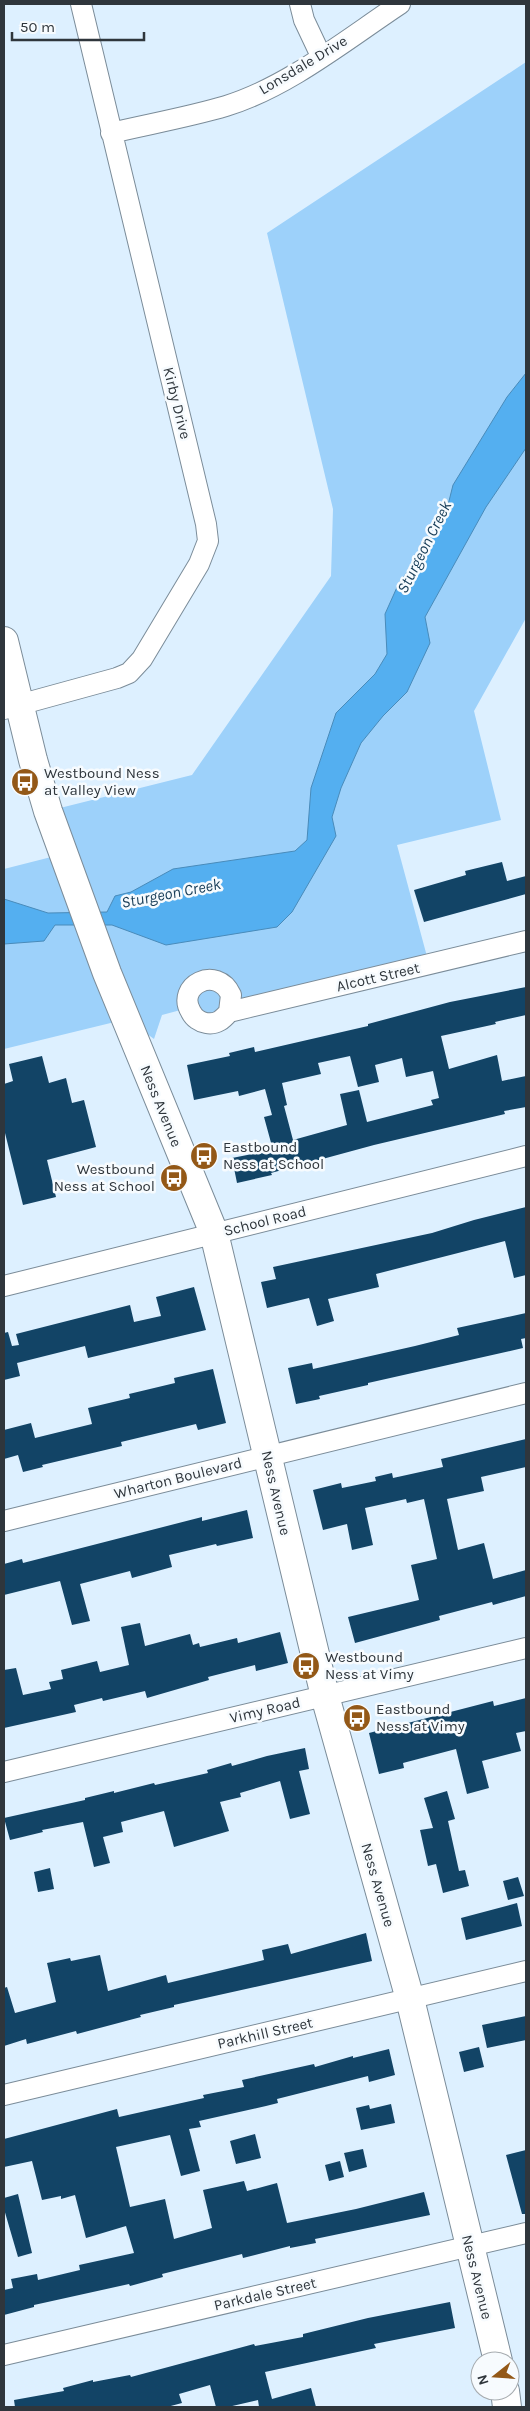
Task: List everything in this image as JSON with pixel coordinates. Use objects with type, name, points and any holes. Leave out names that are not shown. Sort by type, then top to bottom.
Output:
[{"type":"street","name":"Kirby Drive","points":[[12,707],[117,678],[136,667],[199,564],[208,541],[206,524],[81,4]]},
{"type":"street","points":[[300,4],[304,20],[321,56]]},
{"type":"street","name":"Lonsdale Drive","points":[[111,133],[227,106],[290,76],[400,4]]},
{"type":"street","name":"Ness Avenue","points":[[4,641],[12,707],[32,760],[63,854],[107,973],[214,1233],[325,1696],[410,1999],[468,2246],[495,2351]]},
{"type":"street","name":"Alcott Street","points":[[229,1012],[526,941]]},
{"type":"street","name":"School Road","points":[[4,1286],[526,1156]]},
{"type":"street","name":"Wharton Boulevard","points":[[4,1520],[526,1393]]},
{"type":"street","name":"Vimy Road","points":[[4,1772],[526,1648]]},
{"type":"street","name":"Parkhill Street","points":[[4,2095],[526,1971]]},
{"type":"street","name":"Parkdale Street","points":[[4,2356],[526,2233]]},
{"type":"shaded area","points":[[526,62],[526,618],[474,711],[501,820],[397,845],[429,964],[224,1018],[188,1008],[162,1015],[154,1039],[127,1019],[4,1049],[4,869],[63,854],[48,811],[192,775],[331,576],[333,509],[267,233]]},
{"type":"water","name":"Sturgeon Creek","points":[[526,373],[526,448],[486,507],[425,617],[430,643],[407,692],[383,716],[361,743],[341,788],[332,817],[336,836],[292,912],[277,927],[166,945],[112,925],[55,925],[44,941],[4,944],[4,899],[48,913],[107,912],[115,896],[131,892],[173,869],[295,851],[307,840],[311,788],[336,713],[375,674],[387,654],[385,614],[398,585],[445,517],[453,485],[507,397]]},
{"type":"building","points":[[502,862],[507,881],[526,876],[526,894],[424,922],[414,890],[466,875],[465,871]]},
{"type":"building","points":[[526,987],[526,1015],[495,1022],[496,1024],[441,1036],[449,1069],[497,1055],[502,1081],[526,1076],[526,1107],[504,1111],[505,1114],[374,1145],[271,1173],[272,1175],[237,1183],[232,1158],[273,1150],[264,1117],[272,1115],[265,1089],[239,1096],[238,1091],[194,1100],[187,1065],[230,1056],[229,1053],[254,1047],[255,1052],[368,1026],[368,1024],[450,1002]],"holes":[[[350,1056],[358,1087],[379,1082],[375,1065],[402,1058],[406,1077],[433,1071],[439,1098],[431,1100],[433,1105],[367,1122],[359,1090],[340,1094],[347,1125],[293,1140],[284,1106],[287,1105],[282,1083],[321,1074],[318,1063]]]},
{"type":"building","points":[[42,1056],[49,1083],[66,1078],[72,1103],[84,1100],[96,1147],[47,1160],[56,1197],[23,1205],[4,1129],[4,1084],[13,1081],[9,1064]]},
{"type":"building","points":[[526,1207],[526,1275],[514,1278],[505,1241],[376,1274],[379,1287],[328,1299],[334,1321],[317,1326],[309,1298],[267,1308],[261,1282],[276,1279],[273,1267],[432,1233]]},
{"type":"building","points":[[194,1287],[206,1330],[88,1358],[85,1346],[17,1363],[20,1376],[4,1380],[4,1333],[8,1332],[12,1346],[19,1345],[16,1334],[130,1305],[134,1322],[161,1316],[156,1297]]},
{"type":"building","points":[[526,1313],[526,1338],[521,1339],[523,1348],[368,1383],[368,1385],[319,1396],[320,1399],[296,1404],[288,1368],[312,1363],[313,1369],[415,1346],[459,1335],[457,1328]]},
{"type":"building","points":[[213,1369],[226,1423],[198,1430],[196,1424],[121,1442],[122,1446],[42,1465],[43,1467],[23,1472],[18,1455],[4,1459],[4,1430],[31,1423],[35,1438],[92,1424],[88,1408],[130,1398],[129,1394],[175,1383],[174,1378]]},
{"type":"building","points":[[526,1439],[526,1467],[481,1477],[484,1491],[447,1499],[458,1550],[484,1543],[493,1579],[526,1570],[526,1596],[493,1605],[492,1602],[439,1616],[440,1620],[355,1643],[348,1617],[419,1600],[411,1565],[437,1559],[424,1499],[407,1503],[406,1499],[365,1508],[373,1545],[352,1550],[347,1524],[323,1530],[313,1490],[341,1483],[342,1488],[376,1481],[375,1477],[392,1473],[393,1478],[443,1467],[441,1459]]},
{"type":"building","points":[[247,1510],[253,1538],[169,1555],[172,1567],[132,1578],[130,1571],[80,1584],[90,1621],[72,1625],[60,1581],[4,1595],[4,1564],[22,1559],[23,1563],[202,1517],[202,1521]]},
{"type":"building","points":[[140,1623],[145,1646],[190,1634],[193,1645],[199,1643],[200,1647],[237,1638],[238,1643],[280,1632],[288,1663],[256,1671],[255,1665],[208,1677],[209,1680],[147,1698],[145,1691],[103,1701],[102,1698],[74,1705],[76,1712],[4,1728],[4,1670],[16,1668],[23,1695],[51,1689],[49,1682],[63,1679],[61,1670],[97,1661],[100,1672],[129,1665],[121,1627]]},
{"type":"building","points":[[526,1698],[526,1731],[516,1733],[521,1751],[482,1761],[489,1788],[467,1794],[456,1749],[403,1763],[404,1768],[379,1774],[369,1733],[493,1701],[494,1706]]},
{"type":"building","points":[[305,1748],[309,1769],[299,1771],[310,1814],[290,1819],[280,1781],[240,1793],[241,1797],[220,1802],[229,1831],[174,1847],[164,1811],[121,1822],[123,1832],[103,1837],[110,1863],[94,1867],[83,1822],[42,1830],[43,1832],[10,1840],[4,1818],[85,1800],[85,1798],[114,1791],[114,1793],[208,1773],[207,1770],[231,1763],[232,1766]]},
{"type":"building","points":[[447,1791],[455,1819],[448,1821],[459,1871],[465,1870],[469,1886],[443,1893],[436,1864],[428,1866],[420,1830],[433,1828],[424,1798]]},
{"type":"building","points":[[50,1868],[54,1889],[38,1892],[34,1872]]},
{"type":"building","points":[[518,1877],[524,1896],[508,1900],[503,1881]]},
{"type":"building","points":[[517,1903],[522,1926],[466,1940],[461,1918]]},
{"type":"building","points":[[366,1933],[372,1961],[174,2005],[174,2007],[140,2015],[141,2017],[77,2034],[76,2031],[27,2044],[26,2039],[4,2046],[4,1988],[7,1987],[15,2013],[56,2002],[47,1963],[70,1958],[71,1961],[100,1955],[108,1991],[166,1975],[168,1983],[264,1960],[262,1950],[288,1944],[291,1954]]},
{"type":"building","points":[[526,2016],[526,2040],[487,2048],[482,2025]]},
{"type":"building","points":[[479,2047],[484,2067],[464,2072],[459,2052]]},
{"type":"building","points":[[389,2049],[395,2075],[369,2082],[368,2076],[277,2099],[278,2103],[199,2121],[201,2127],[189,2129],[200,2171],[181,2176],[170,2135],[116,2147],[130,2207],[165,2199],[174,2239],[212,2228],[203,2190],[244,2181],[247,2191],[277,2183],[287,2223],[356,2209],[424,2192],[430,2215],[315,2239],[316,2243],[290,2248],[290,2246],[243,2258],[242,2254],[162,2274],[163,2277],[130,2286],[129,2284],[34,2305],[34,2307],[4,2315],[4,2290],[13,2288],[11,2279],[37,2274],[38,2280],[80,2270],[79,2265],[134,2253],[126,2226],[86,2238],[75,2195],[61,2199],[61,2196],[42,2200],[32,2161],[4,2167],[4,2139],[117,2109],[119,2117],[204,2098],[203,2095],[244,2087],[242,2080],[314,2064],[315,2067],[353,2056],[353,2058]]},
{"type":"building","points":[[391,2104],[395,2123],[361,2130],[356,2108],[369,2105],[370,2109]]},
{"type":"building","points":[[255,2134],[261,2158],[236,2164],[230,2141]]},
{"type":"building","points":[[363,2149],[367,2167],[349,2172],[344,2153]]},
{"type":"building","points":[[526,2150],[526,2214],[522,2214],[506,2155]]},
{"type":"building","points":[[340,2161],[344,2177],[329,2181],[325,2165]]},
{"type":"building","points":[[18,2194],[32,2253],[18,2257],[4,2209],[4,2198]]},
{"type":"building","points":[[450,2302],[455,2328],[374,2344],[376,2348],[265,2372],[272,2399],[311,2388],[316,2407],[259,2407],[258,2400],[228,2407],[216,2407],[210,2385],[179,2394],[182,2403],[167,2407],[15,2407],[14,2400],[64,2391],[63,2388],[93,2380],[93,2382],[130,2375],[131,2377],[254,2344],[255,2346],[303,2337],[303,2334],[368,2318]]},
{"type":"place","name":"Westbound Ness at Valley View","points":[[25,782]]},
{"type":"place","name":"Eastbound Ness at School","points":[[204,1156]]},
{"type":"place","name":"Westbound Ness at School","points":[[174,1178]]},
{"type":"place","name":"Westbound Ness at Vimy","points":[[306,1666]]},
{"type":"place","name":"Eastbound Ness at Vimy","points":[[357,1718]]}]
